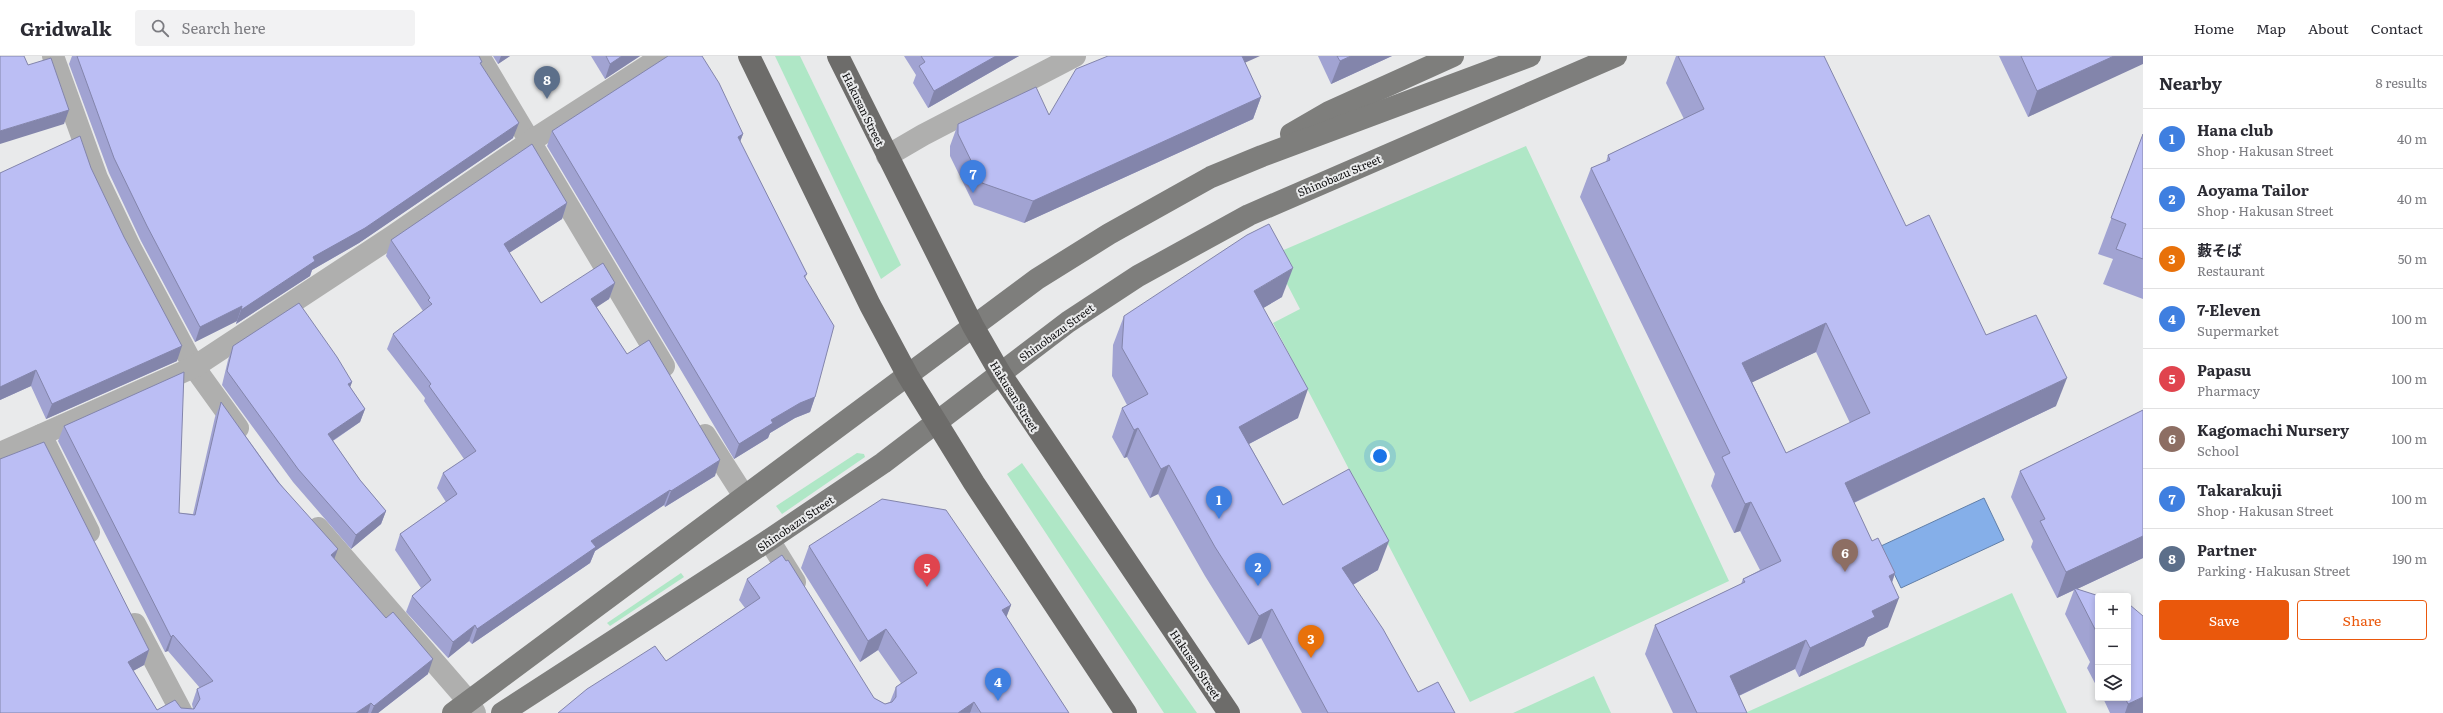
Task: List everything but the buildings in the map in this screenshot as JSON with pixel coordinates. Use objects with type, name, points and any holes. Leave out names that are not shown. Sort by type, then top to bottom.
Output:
[{"type":"highway","points":[[749,56],[870,305],[908,376],[936,422],[1126,713]]},
{"type":"highway","name":"Hakusan Street","points":[[838,56],[887,156],[935,247],[973,326],[1000,373],[1229,713]]},
{"type":"main road","points":[[1262,156],[1281,139],[1329,112],[1453,56]]},
{"type":"main road","points":[[466,709],[744,496],[908,376],[973,326],[1037,279],[1109,234],[1211,177],[1262,156],[1530,56]]},
{"type":"main road","name":"Shinobazu Street","points":[[502,713],[769,540],[883,463],[1068,322],[1132,280],[1249,215],[1616,56]]},
{"type":"street","points":[[53,56],[98,178],[130,246],[194,367],[252,447]]},
{"type":"street","points":[[479,56],[675,384]]},
{"type":"street","points":[[0,453],[194,367],[393,236],[531,141],[663,56]]},
{"type":"street","points":[[887,156],[923,135],[1075,56]]},
{"type":"street","points":[[695,418],[744,496]]},
{"type":"street","points":[[41,435],[98,548]]},
{"type":"street","points":[[302,511],[466,709]]},
{"type":"street","points":[[769,540],[805,598]]},
{"type":"street","points":[[126,605],[182,713]]},
{"type":"green space","points":[[775,56],[800,56],[901,265],[881,279]]},
{"type":"green space","points":[[1526,146],[1729,581],[1470,702],[1273,323],[1300,309],[1272,255]]},
{"type":"green space","points":[[857,453],[864,454],[865,457],[782,514],[776,506]]},
{"type":"green space","points":[[1022,463],[1197,713],[1164,713],[1007,474]]},
{"type":"green space","points":[[681,573],[684,577],[610,626],[607,623]]},
{"type":"green space","points":[[2012,593],[2067,713],[1745,713]]},
{"type":"green space","points":[[1594,676],[1611,713],[1513,713]]},
{"type":"water","points":[[1984,498],[2004,540],[1901,588],[1881,546]]},
{"type":"place","name":"Partner","points":[[547,99]]},
{"type":"place","name":"Takarakuji","points":[[973,193]]},
{"type":"place","name":"Hana club","points":[[1219,519]]},
{"type":"place","name":"Kagomachi Nursery","points":[[1845,572]]},
{"type":"place","name":"Aoyama Tailor","points":[[1258,586]]},
{"type":"place","name":"Papasu","points":[[927,587]]},
{"type":"place","name":"藪そば","points":[[1311,658]]},
{"type":"place","name":"7-Eleven","points":[[998,701]]}]
